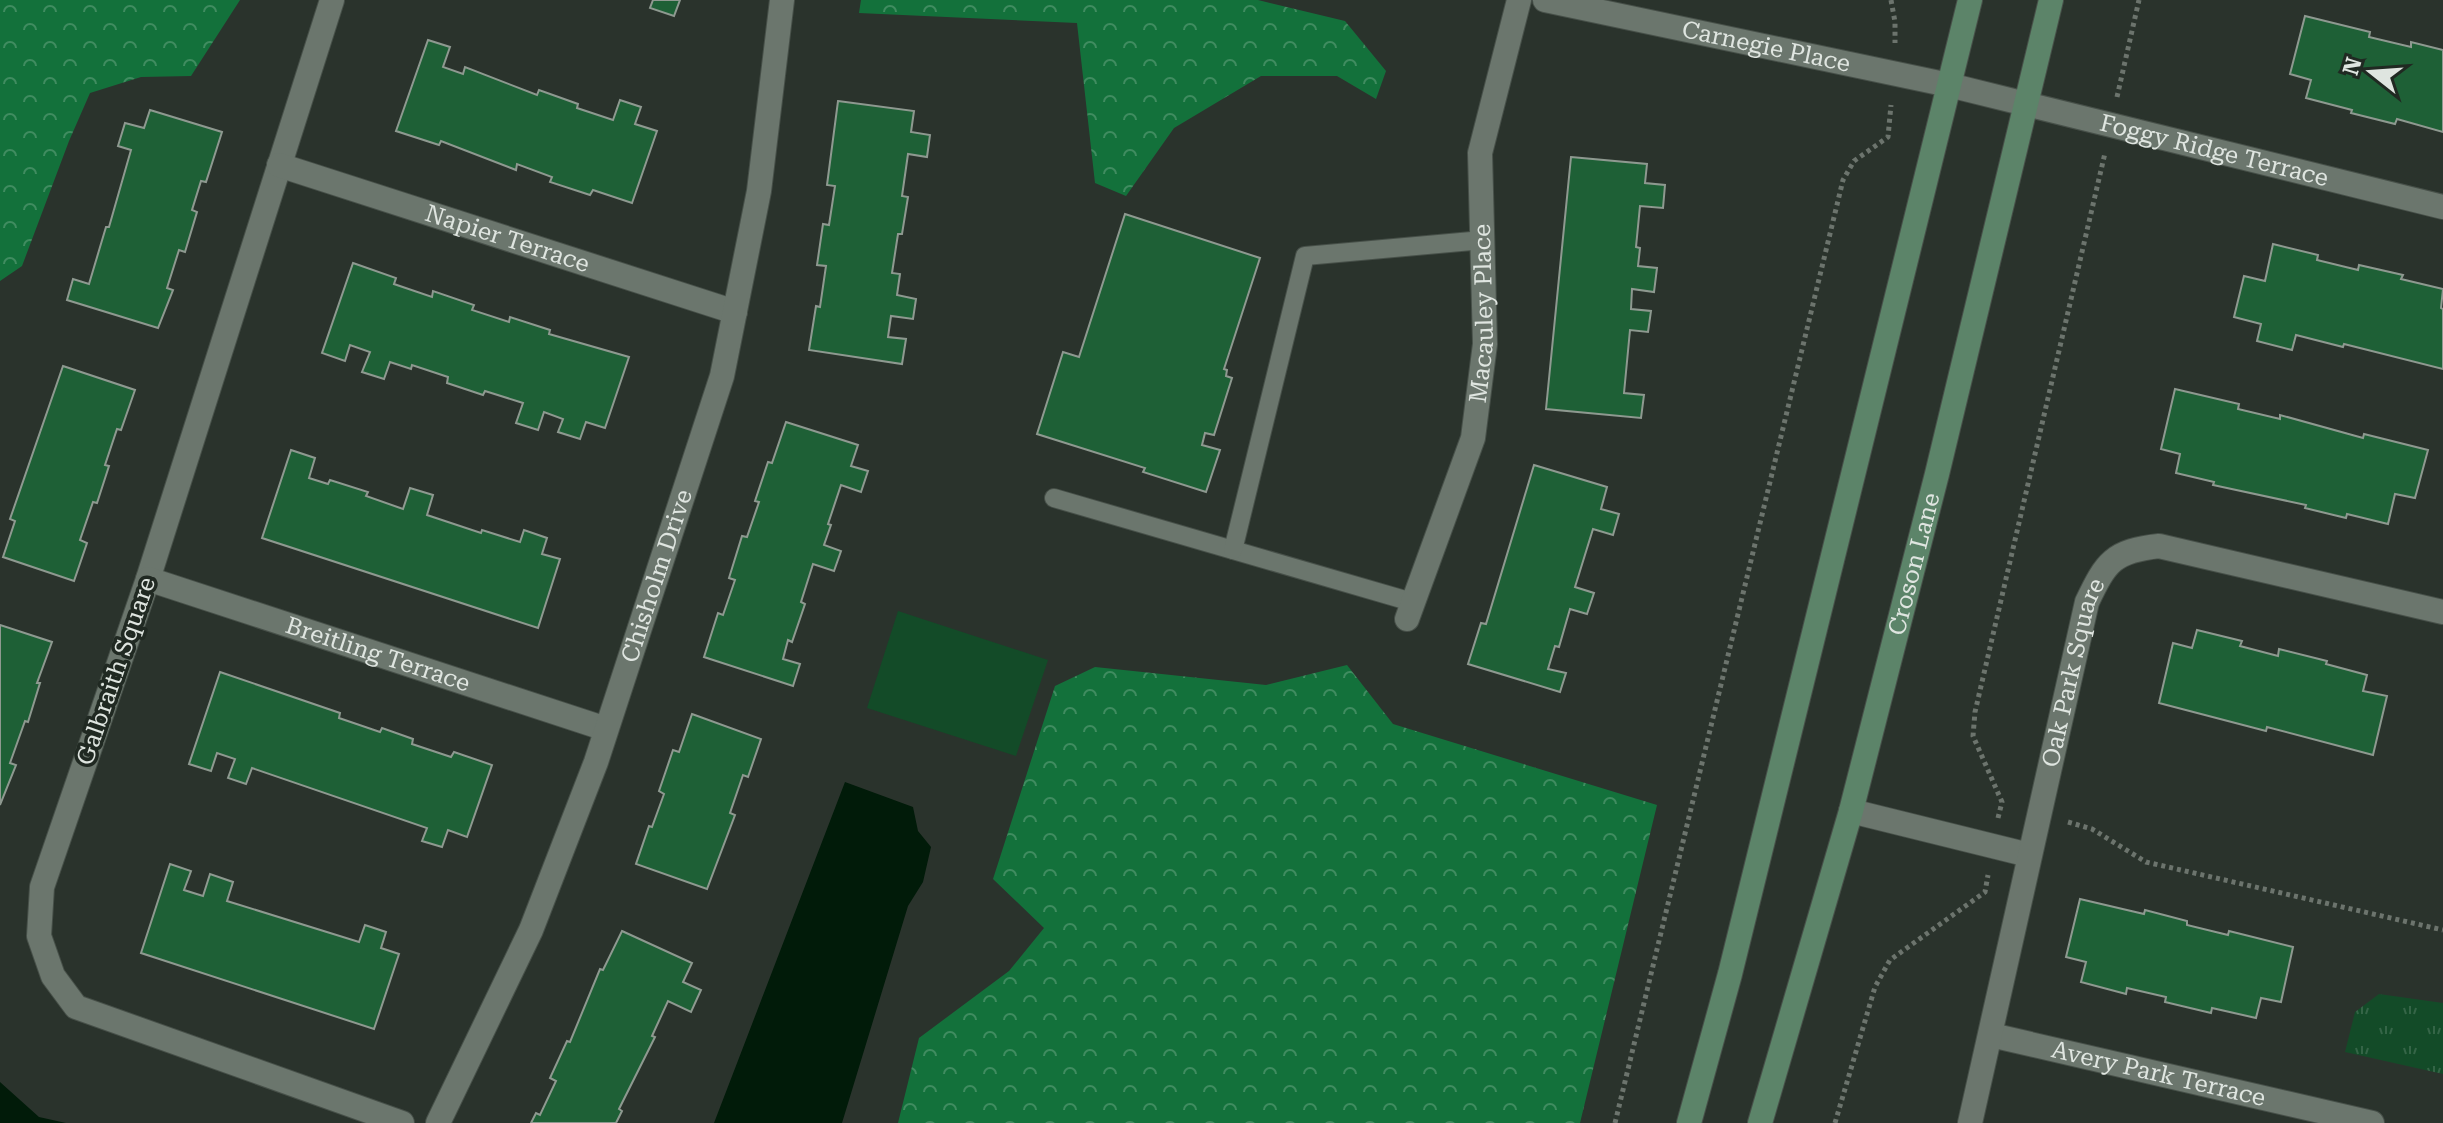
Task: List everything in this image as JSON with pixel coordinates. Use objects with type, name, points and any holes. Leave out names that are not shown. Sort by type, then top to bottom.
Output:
[{"type":"main road","points":[[1689,1123],[1730,974],[1970,0]]},
{"type":"main road","name":"Croson Lane","points":[[1760,1123],[1851,811],[1933,489],[2051,0]]},
{"type":"street","name":"Galbraith Square","points":[[332,0],[148,579],[42,887],[39,936],[53,976],[76,1007],[402,1123]]},
{"type":"street","name":"Chisholm Drive","points":[[438,1123],[531,930],[606,729],[722,376],[759,191],[782,0]]},
{"type":"street","name":"Macauley Place","points":[[1410,611],[1473,438],[1485,344],[1480,153],[1519,0]]},
{"type":"street","name":"Carnegie Place","points":[[1545,0],[1986,95]]},
{"type":"street","name":"Foggy Ridge Terrace","points":[[1986,95],[2443,207]]},
{"type":"street","name":"Napier Terrace","points":[[279,165],[735,312]]},
{"type":"street","name":"Oak Park Square","points":[[1970,1123],[2087,602],[2102,570],[2129,549],[2159,546],[2443,612]]},
{"type":"street","name":"Breitling Terrace","points":[[148,579],[606,729]]},
{"type":"street","points":[[1851,811],[2029,855]]},
{"type":"street","name":"Avery Park Terrace","points":[[1991,1035],[2372,1123]]},
{"type":"lane","points":[[1233,550],[1305,256],[1483,240]]},
{"type":"lane","points":[[1054,498],[1233,550],[1410,611]]},
{"type":"path","points":[[1615,1123],[1843,180],[1854,161],[1888,137],[1894,73],[1895,22],[1891,0]]},
{"type":"path","points":[[1835,1123],[1875,987],[1890,960],[1985,892],[2002,802],[1973,736],[1975,712],[2139,0]]},
{"type":"path","points":[[2002,802],[2092,829],[2146,862],[2443,930]]},
{"type":"green space","points":[[0,0],[240,0],[191,76],[141,77],[90,93],[22,266],[0,281]]},
{"type":"green space","points":[[861,0],[1258,0],[1345,21],[1386,71],[1376,99],[1337,76],[1261,76],[1174,128],[1126,196],[1095,183],[1077,23],[859,13]]},
{"type":"green space","points":[[898,611],[1048,660],[1016,756],[867,708]]},
{"type":"green space","points":[[1347,665],[1393,724],[1657,805],[1580,1123],[898,1123],[919,1038],[1009,971],[1044,928],[993,879],[1055,686],[1095,667],[1266,685]]},
{"type":"green space","points":[[2379,994],[2443,1003],[2443,1074],[2345,1052],[2355,1012]]},
{"type":"shaded area","points":[[845,782],[913,807],[918,831],[931,847],[923,882],[908,906],[842,1123],[714,1123]]},
{"type":"shaded area","points":[[0,1082],[39,1117],[66,1123],[0,1123]]},
{"type":"building","points":[[653,0],[680,0],[674,16],[650,8]]},
{"type":"building","points":[[2305,16],[2370,32],[2369,37],[2411,47],[2411,42],[2443,50],[2443,132],[2397,119],[2395,124],[2306,98],[2311,80],[2290,74]]},
{"type":"building","points":[[428,40],[450,47],[443,67],[463,74],[465,67],[537,95],[539,90],[578,104],[577,108],[613,120],[620,100],[641,107],[635,124],[657,131],[632,203],[593,190],[590,195],[550,182],[552,177],[517,164],[516,170],[441,141],[439,145],[396,131]]},
{"type":"building","points":[[838,101],[914,111],[911,132],[930,135],[927,157],[908,154],[902,196],[908,197],[892,273],[900,274],[897,295],[916,299],[913,319],[891,316],[888,337],[906,339],[902,364],[809,350],[826,266],[817,265],[823,224],[829,225],[835,186],[827,185]]},
{"type":"building","points":[[150,110],[222,132],[206,182],[201,181],[192,210],[197,212],[185,252],[179,250],[167,288],[173,290],[158,328],[67,300],[73,279],[89,284],[106,227],[109,227],[131,150],[118,146],[125,123],[144,128]]},
{"type":"building","points":[[1571,157],[1647,164],[1645,183],[1665,185],[1663,208],[1640,206],[1636,247],[1640,248],[1638,266],[1657,268],[1654,292],[1632,289],[1631,309],[1651,311],[1648,332],[1630,330],[1624,393],[1644,395],[1641,418],[1546,409]]},
{"type":"building","points":[[1125,214],[1260,258],[1224,369],[1227,370],[1226,376],[1232,378],[1214,435],[1205,433],[1202,445],[1220,450],[1206,492],[1143,472],[1145,468],[1037,434],[1063,352],[1079,357]]},
{"type":"building","points":[[2273,244],[2318,255],[2317,260],[2358,270],[2359,265],[2403,275],[2401,279],[2443,289],[2443,369],[2296,335],[2292,350],[2257,341],[2261,324],[2234,317],[2244,276],[2265,281]]},
{"type":"building","points":[[353,263],[396,278],[394,284],[432,297],[433,291],[474,305],[472,310],[509,322],[510,317],[550,330],[549,334],[629,357],[605,428],[586,422],[580,439],[558,432],[563,419],[544,412],[538,430],[516,423],[523,403],[485,391],[483,395],[447,383],[448,377],[412,365],[411,369],[390,362],[384,379],[362,372],[370,352],[350,345],[345,361],[322,353]]},
{"type":"building","points":[[63,366],[135,390],[121,430],[117,429],[97,503],[93,502],[80,540],[87,543],[74,581],[3,557],[15,521],[10,519]]},
{"type":"building","points":[[2175,389],[2239,404],[2238,409],[2280,419],[2280,415],[2363,438],[2364,434],[2428,450],[2415,498],[2395,494],[2388,524],[2347,514],[2346,518],[2176,473],[2180,454],[2161,449]]},
{"type":"building","points":[[786,422],[858,445],[851,466],[868,471],[861,492],[841,485],[824,545],[841,551],[834,571],[813,564],[801,602],[805,604],[792,642],[788,640],[783,659],[800,664],[793,686],[704,657],[718,613],[723,615],[735,580],[729,578],[742,536],[747,537],[768,462],[772,463]]},
{"type":"building","points":[[291,450],[315,458],[309,478],[328,484],[330,480],[368,492],[366,496],[403,509],[410,488],[433,495],[427,515],[520,542],[524,530],[547,538],[542,554],[560,559],[538,628],[262,538]]},
{"type":"building","points":[[1534,465],[1607,487],[1601,509],[1619,514],[1613,535],[1593,529],[1575,587],[1594,593],[1587,614],[1570,609],[1559,647],[1555,646],[1548,669],[1566,673],[1560,692],[1468,664],[1481,623],[1486,624]]},
{"type":"building","points":[[0,625],[52,642],[37,683],[40,683],[28,722],[25,721],[10,763],[16,765],[0,805]]},
{"type":"building","points":[[2197,630],[2242,641],[2240,646],[2278,656],[2279,649],[2367,675],[2363,691],[2387,696],[2373,755],[2159,703],[2173,643],[2192,648]]},
{"type":"building","points":[[220,672],[340,713],[339,718],[413,739],[412,744],[451,757],[454,752],[492,765],[467,837],[448,830],[442,847],[422,841],[427,828],[252,768],[246,784],[228,778],[235,759],[217,753],[211,771],[189,764]]},
{"type":"building","points":[[692,714],[761,739],[748,777],[743,775],[730,813],[735,815],[707,889],[636,864],[664,794],[659,791],[673,750],[679,752]]},
{"type":"building","points":[[170,864],[191,871],[184,890],[203,896],[210,874],[233,882],[227,901],[359,942],[365,925],[386,932],[381,948],[399,954],[374,1029],[141,953]]},
{"type":"building","points":[[2080,899],[2144,914],[2145,910],[2187,921],[2187,925],[2228,935],[2229,931],[2293,947],[2281,1002],[2261,998],[2256,1018],[2212,1008],[2211,1013],[2165,1002],[2166,997],[2127,988],[2126,994],[2081,982],[2086,962],[2066,957]]},
{"type":"building","points":[[622,931],[692,963],[683,982],[701,990],[691,1012],[668,1001],[652,1036],[655,1037],[619,1109],[622,1111],[616,1123],[531,1123],[536,1113],[540,1115],[556,1081],[550,1078],[567,1041],[570,1042],[600,969],[603,970]]}]
